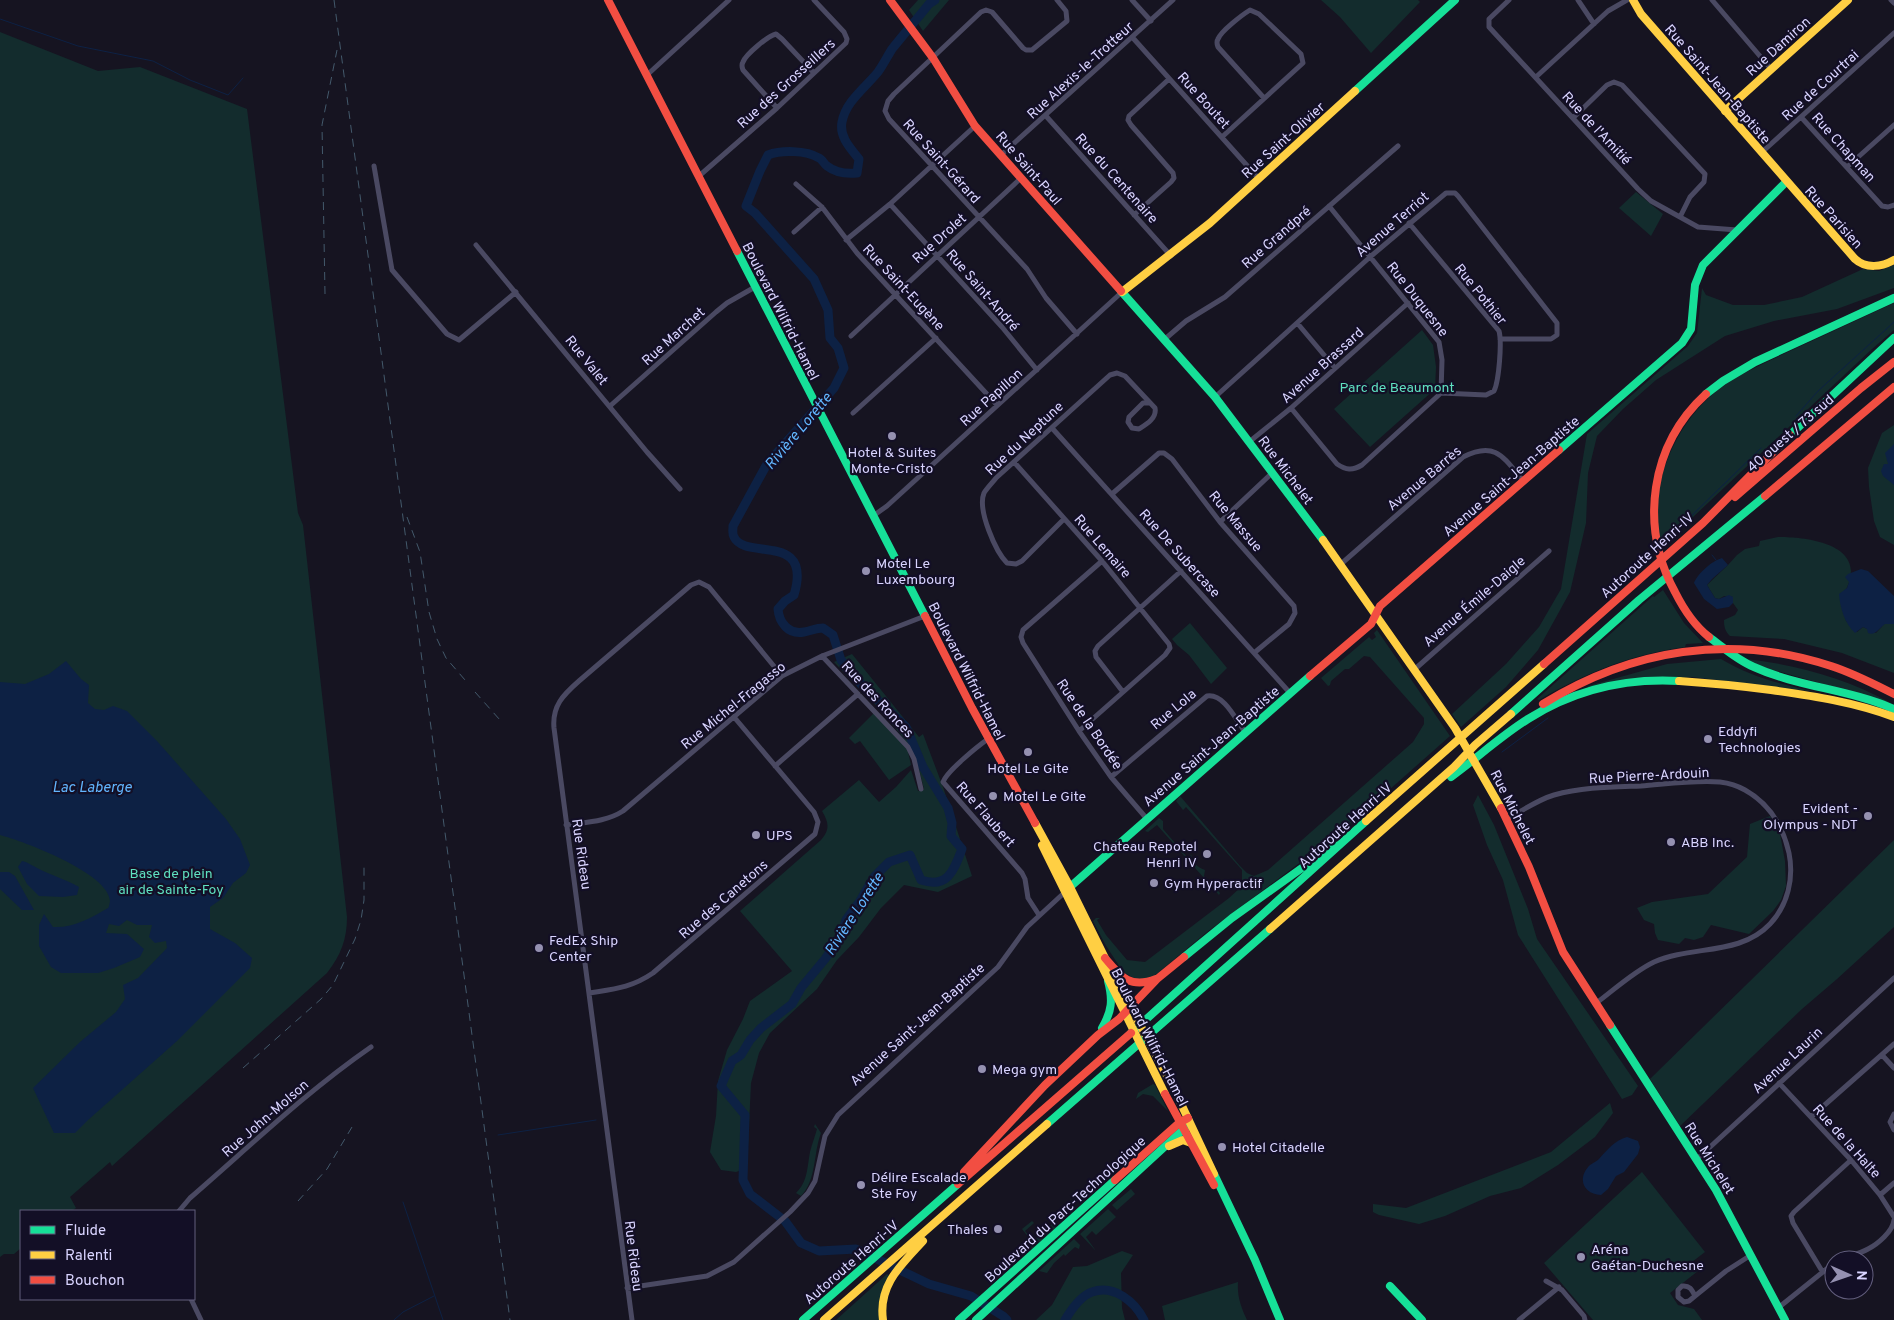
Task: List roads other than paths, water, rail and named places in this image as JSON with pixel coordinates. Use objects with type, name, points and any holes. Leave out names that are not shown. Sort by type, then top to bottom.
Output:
[{"type":"main road","name":"Boulevard Wilfrid-Hamel","points":[[608,0],[988,739],[1067,890],[1131,1006],[1189,1121],[1280,1320]]},
{"type":"main road","name":"Rue Saint-Paul","points":[[890,0],[934,58],[976,126],[1165,339]]},
{"type":"main road","name":"Rue Saint-Olivier","points":[[1122,292],[1171,256],[1210,223],[1455,0]]},
{"type":"main road","name":"Rue Saint-Jean-Baptiste","points":[[1633,0],[1641,14],[1786,182]]},
{"type":"main road","name":"Rue Damiron","points":[[1725,111],[1848,0]]},
{"type":"main road","name":"Avenue Saint-Jean-Baptiste","points":[[1067,890],[1245,732],[1371,624],[1380,606],[1682,343],[1688,335],[1693,322],[1695,285],[1700,270],[1786,182]]},
{"type":"main road","name":"Rue Parisien","points":[[1786,182],[1859,263],[1881,266],[1894,260]]},
{"type":"main road","points":[[1894,298],[1737,372],[1703,397],[1676,430],[1661,464],[1653,509],[1653,529],[1657,548],[1670,586],[1689,616],[1712,641],[1738,659],[1768,673],[1850,694],[1894,709]]},
{"type":"main road","name":"Autoroute Henri-IV","points":[[803,1320],[1310,874],[1360,827],[1703,523],[1754,469],[1894,338]]},
{"type":"main road","name":"Rue Michelet","points":[[1165,339],[1215,397],[1341,564],[1455,728],[1507,819],[1529,867],[1563,952],[1697,1159],[1731,1216],[1785,1320]]},
{"type":"main road","name":"40 ouest / 73 sud","points":[[1703,523],[1761,476],[1860,388],[1894,362]]},
{"type":"main road","name":"Autoroute Henri-IV","points":[[1478,751],[1651,590],[1894,387]]},
{"type":"main road","points":[[1399,816],[1465,761],[1543,704],[1574,686],[1622,666],[1664,655],[1712,650],[1748,650],[1788,655],[1838,668],[1894,694]]},
{"type":"main road","points":[[1478,751],[1560,702],[1604,687],[1636,680],[1698,681],[1816,696],[1863,705],[1894,717]]},
{"type":"main road","name":"Autoroute Henri-IV","points":[[824,1320],[1454,767],[1465,761]]},
{"type":"main road","points":[[938,1201],[1045,1085],[1124,1013],[1157,979],[1200,943],[1270,890],[1360,827]]},
{"type":"main road","name":"Boulevard Wilfrid-Hamel","points":[[1067,890],[1108,981],[1181,1126],[1208,1176],[1230,1209]]},
{"type":"main road","points":[[1105,958],[1125,980],[1138,984],[1148,983],[1157,979]]},
{"type":"main road","points":[[1098,1035],[1108,1018],[1113,1002],[1108,981]]},
{"type":"main road","name":"Boulevard du Parc-Technologique","points":[[959,1320],[1189,1121]]},
{"type":"main road","name":"Boulevard du Parc-Technologique","points":[[978,1318],[1163,1149],[1181,1126]]},
{"type":"main road","name":"Boulevard du Parc-Technologique","points":[[1163,1149],[1182,1140],[1191,1143]]},
{"type":"main road","points":[[883,1320],[882,1298],[892,1277],[945,1215]]},
{"type":"main road","points":[[1390,1286],[1422,1320]]},
{"type":"street","points":[[647,75],[729,0]]},
{"type":"street","name":"Rue des Grosseillers","points":[[699,176],[844,46],[847,39],[844,32],[814,0]]},
{"type":"street","name":"Rue Saint-Gérard","points":[[1057,0],[1066,11],[1067,21],[1032,50],[1026,50],[992,12],[986,10],[981,12],[894,94],[888,101],[885,111],[889,119],[931,166],[1027,269],[1046,298],[1077,334]]},
{"type":"street","points":[[1132,0],[1151,21]]},
{"type":"street","name":"Rue Alexis-le-Trotteur","points":[[1001,155],[1173,0]]},
{"type":"street","name":"Rue de l'Amitié","points":[[1509,0],[1492,14],[1488,23],[1492,30],[1651,201],[1698,227],[1737,230]]},
{"type":"street","points":[[1578,0],[1594,24]]},
{"type":"street","points":[[1536,78],[1594,24],[1613,8],[1627,0]]},
{"type":"street","points":[[1712,0],[1771,68]]},
{"type":"street","points":[[1891,0],[1894,3]]},
{"type":"street","points":[[1222,137],[1303,63],[1303,57],[1259,14],[1250,10],[1221,34],[1217,44],[1264,98]]},
{"type":"street","name":"Rue de Courtrai","points":[[1761,153],[1894,33]]},
{"type":"street","points":[[776,108],[743,70],[742,63],[746,58],[768,37],[776,34],[813,72]]},
{"type":"street","name":"Rue Boutet","points":[[1133,38],[1258,179]]},
{"type":"street","points":[[1134,215],[1174,178],[1173,173],[1131,125],[1128,120],[1129,116],[1170,79]]},
{"type":"street","points":[[1573,118],[1607,85],[1614,82],[1622,85],[1704,174],[1704,182],[1690,197],[1680,217]]},
{"type":"street","name":"Rue du Centenaire","points":[[1046,116],[1171,256]]},
{"type":"street","name":"Rue Chapman","points":[[1801,117],[1882,206],[1894,205]]},
{"type":"street","points":[[1847,167],[1894,125]]},
{"type":"street","points":[[846,240],[890,204],[976,126]]},
{"type":"street","name":"Rue Grandpré","points":[[1165,339],[1197,314],[1225,297],[1398,146]]},
{"type":"street","points":[[374,166],[392,270],[447,334],[459,340],[516,292]]},
{"type":"street","name":"Rue Drolet","points":[[850,336],[1021,178]]},
{"type":"street","name":"Rue Saint-Eugène","points":[[796,184],[822,207],[846,240],[997,406]]},
{"type":"street","name":"Avenue Terriot","points":[[1215,397],[1370,257],[1446,192],[1455,193],[1558,323],[1557,335],[1551,339],[1500,339]]},
{"type":"street","name":"Rue Saint-André","points":[[890,204],[1002,327],[1037,370]]},
{"type":"street","name":"Rue Duquesne","points":[[1329,206],[1439,342],[1442,360],[1441,393]]},
{"type":"street","points":[[794,232],[822,207]]},
{"type":"street","name":"Rue Pothier","points":[[1409,223],[1499,330],[1497,382],[1494,391],[1486,394],[1441,393]]},
{"type":"street","name":"Rue Valet","points":[[476,245],[680,489]]},
{"type":"street","name":"Rue Marchet","points":[[610,406],[722,308],[755,287]]},
{"type":"street","name":"Rue Papillon","points":[[873,516],[898,496],[1122,292]]},
{"type":"street","name":"Avenue Brassard","points":[[1249,442],[1291,408],[1408,303]]},
{"type":"street","points":[[1298,324],[1335,368]]},
{"type":"street","points":[[853,413],[936,338]]},
{"type":"street","name":"Rue du Neptune","points":[[1064,519],[1022,561],[1012,565],[1004,560],[994,545],[982,499],[984,493],[996,478],[1108,376],[1120,373],[1125,376],[1150,403]]},
{"type":"street","points":[[1291,408],[1337,464],[1344,469],[1354,469],[1362,465],[1441,393]]},
{"type":"street","points":[[1143,403],[1150,403],[1155,408],[1154,416],[1141,428],[1132,428],[1128,422],[1129,417],[1143,403]]},
{"type":"street","name":"Rue De Subercase","points":[[1052,428],[1290,693]]},
{"type":"street","name":"Avenue Barrès","points":[[1341,564],[1463,457],[1472,452],[1490,450],[1498,453],[1524,482]]},
{"type":"street","name":"Rue Massue","points":[[1112,494],[1159,453],[1164,453],[1172,459],[1220,522],[1294,606],[1295,614],[1289,624],[1254,654]]},
{"type":"street","name":"Rue Lemaire","points":[[1014,462],[1102,561],[1166,640],[1170,648],[1165,655],[1123,692]]},
{"type":"street","points":[[1220,522],[1272,473]]},
{"type":"street","name":"Avenue Émile-Daigle","points":[[1415,669],[1549,551]]},
{"type":"street","name":"Rue de la Bordée","points":[[1102,561],[1023,630],[1021,636],[1023,643],[1079,731],[1111,777],[1147,819]]},
{"type":"street","points":[[1079,731],[1123,692],[1096,657],[1095,651],[1098,646],[1180,571]]},
{"type":"street","name":"Rue Rideau","points":[[632,1320],[566,825],[553,718],[555,708],[562,696],[691,585],[699,582],[709,587],[782,676]]},
{"type":"street","name":"Rue Michel-Fragasso","points":[[566,825],[597,821],[617,815],[623,811],[782,676],[822,656],[925,616]]},
{"type":"street","name":"Rue des Ronces","points":[[822,656],[908,747],[914,759],[921,789]]},
{"type":"street","points":[[775,766],[858,694]]},
{"type":"street","name":"Rue Lola","points":[[1111,777],[1207,696],[1211,695],[1221,700],[1245,732]]},
{"type":"street","name":"Rue des Canetons","points":[[589,993],[626,988],[653,974],[816,834],[818,828],[817,816],[734,718]]},
{"type":"street","name":"Rue Flaubert","points":[[988,739],[954,768],[945,778],[944,782],[1022,872],[1028,898],[1039,915]]},
{"type":"street","name":"Rue Pierre-Ardouin","points":[[1507,819],[1535,803],[1572,790],[1722,782],[1741,788],[1762,801],[1774,814],[1783,831],[1790,858],[1790,884],[1782,907],[1770,924],[1744,942],[1728,947],[1675,954],[1652,963],[1595,1004]]},
{"type":"street","name":"Avenue Saint-Jean-Baptiste","points":[[627,1288],[694,1279],[717,1272],[734,1262],[790,1212],[812,1187],[824,1136],[838,1114],[998,967],[1027,927],[1067,890]]},
{"type":"street","name":"Avenue Laurin","points":[[1697,1159],[1894,978]]},
{"type":"street","points":[[1811,1117],[1894,1044]]},
{"type":"street","name":"Rue John-Molson","points":[[180,1210],[190,1198],[273,1126],[347,1064],[371,1048]]},
{"type":"street","points":[[1882,1054],[1894,1068]]},
{"type":"street","name":"Rue de la Halte","points":[[1779,1083],[1851,1160],[1880,1195],[1894,1219],[1890,1231],[1866,1250]]},
{"type":"street","points":[[1894,1114],[1890,1122],[1894,1130]]},
{"type":"street","points":[[1778,1308],[1822,1271],[1792,1223],[1791,1216],[1851,1160]]},
{"type":"street","points":[[1880,1195],[1894,1182]]},
{"type":"street","points":[[1695,1296],[1726,1271],[1750,1255]]},
{"type":"street","points":[[1546,1281],[1559,1287],[1573,1302],[1585,1320]]},
{"type":"street","points":[[1520,1320],[1559,1287]]},
{"type":"street","points":[[191,1300],[201,1320]]},
{"type":"water","points":[[1894,444],[1894,485],[1883,476],[1881,471],[1884,464],[1888,464],[1885,453]]},
{"type":"water","points":[[1722,558],[1728,565],[1707,585],[1715,598],[1719,599],[1729,595],[1733,597],[1733,603],[1729,607],[1717,609],[1704,599],[1694,583],[1706,568]]},
{"type":"water","points":[[1861,569],[1868,571],[1894,596],[1894,624],[1885,624],[1871,634],[1863,627],[1855,633],[1851,629],[1844,615],[1839,594],[1847,588],[1849,582],[1845,577]]},
{"type":"water","name":"Lac Laberge","points":[[66,661],[81,679],[89,685],[88,703],[95,709],[104,710],[113,706],[127,711],[157,741],[226,819],[240,839],[250,865],[246,873],[233,883],[223,898],[210,907],[210,929],[235,943],[252,958],[250,968],[177,1041],[75,1133],[54,1133],[33,1088],[80,1042],[116,1012],[125,999],[123,985],[138,978],[167,948],[166,941],[155,943],[149,937],[152,925],[137,925],[127,920],[119,926],[109,924],[106,933],[127,934],[144,949],[140,957],[98,973],[61,973],[51,967],[39,946],[39,925],[44,914],[53,927],[68,926],[89,919],[108,908],[110,901],[106,890],[81,869],[45,851],[0,835],[0,682],[25,684],[49,674]]},
{"type":"water","points":[[22,861],[79,887],[77,895],[63,897],[39,896],[27,884],[18,867]]},
{"type":"water","points":[[0,872],[9,872],[15,876],[34,910],[22,910],[0,889]]},
{"type":"water","points":[[1627,1137],[1638,1141],[1640,1147],[1638,1154],[1624,1172],[1616,1176],[1608,1189],[1601,1195],[1590,1192],[1586,1189],[1583,1180],[1586,1170],[1615,1143]]},
{"type":"waterway","name":"Rivière Lorette","points":[[935,0],[929,4],[892,49],[878,72],[852,101],[844,114],[842,133],[846,142],[859,159],[857,173],[838,172],[814,155],[807,153],[773,153],[768,155],[746,206],[755,213],[814,279],[828,310],[830,338],[838,348],[844,368],[834,388],[767,464],[733,526],[733,535],[741,544],[775,551],[786,555],[794,562],[797,575],[794,595],[778,609],[782,623],[793,632],[823,628],[833,635],[841,660],[861,684],[906,727],[923,767],[948,808],[952,823],[951,836],[962,849],[949,876],[938,882],[921,880],[910,855],[889,862],[874,877],[846,920],[841,936],[801,988],[792,1004],[761,1028],[750,1040],[741,1055],[732,1061],[721,1086],[745,1115],[743,1180],[750,1194],[785,1221],[801,1243],[819,1251],[856,1249],[929,1284],[971,1296],[1007,1320]]},
{"type":"waterway","points":[[0,19],[78,46],[153,61],[190,80],[228,95],[243,78]]},
{"type":"waterway","points":[[1796,416],[1818,391],[1894,322]]},
{"type":"waterway","points":[[1685,522],[1761,448]]},
{"type":"waterway","points":[[1712,555],[1716,560]]},
{"type":"waterway","points":[[1502,752],[1548,718]]},
{"type":"waterway","points":[[498,1135],[596,1120]]},
{"type":"waterway","points":[[403,1202],[443,1320]]},
{"type":"waterway","name":"Rivière Lorette","points":[[1065,1320],[1080,1300],[1088,1294],[1100,1290],[1108,1290],[1123,1296],[1135,1307],[1144,1320]]},
{"type":"waterway","points":[[394,1320],[403,1312],[434,1296]]},
{"type":"railway","points":[[334,0],[510,1320]]},
{"type":"railway","points":[[325,294],[322,125],[337,50]]},
{"type":"railway","points":[[407,517],[420,552],[429,612],[437,639],[446,658],[465,680]]},
{"type":"railway","points":[[475,692],[500,720]]},
{"type":"railway","points":[[243,1068],[321,999],[333,985],[355,939],[361,920],[364,900],[364,862]]},
{"type":"railway","points":[[298,1201],[327,1169],[352,1127]]},
{"type":"place","name":"Hotel & Suites Monte-Cristo","points":[[892,436]]},
{"type":"place","name":"Motel Le Luxembourg","points":[[866,571]]},
{"type":"place","name":"Eddyfi Technologies","points":[[1708,739]]},
{"type":"place","name":"Hotel Le Gite","points":[[1028,752]]},
{"type":"place","name":"Motel Le Gite","points":[[993,796]]},
{"type":"place","name":"Evident - Olympus - NDT","points":[[1868,816]]},
{"type":"place","name":"UPS","points":[[756,835]]},
{"type":"place","name":"ABB Inc.","points":[[1671,842]]},
{"type":"place","name":"Chateau Repotel Henri IV","points":[[1207,854]]},
{"type":"place","name":"Gym Hyperactif","points":[[1154,883]]},
{"type":"place","name":"FedEx Ship Center","points":[[539,948]]},
{"type":"place","name":"Mega gym","points":[[982,1069]]},
{"type":"place","name":"Hotel Citadelle","points":[[1222,1147]]},
{"type":"place","name":"Délire Escalade Ste Foy","points":[[861,1185]]},
{"type":"place","name":"Thales","points":[[998,1229]]},
{"type":"place","name":"Aréna Gaétan-Duchesne","points":[[1581,1257]]},
{"type":"park label","name":"Parc de Beaumont","points":[[1397,387]]},
{"type":"park label","name":"Base de plein air de Sainte-Foy","points":[[171,882]]}]
